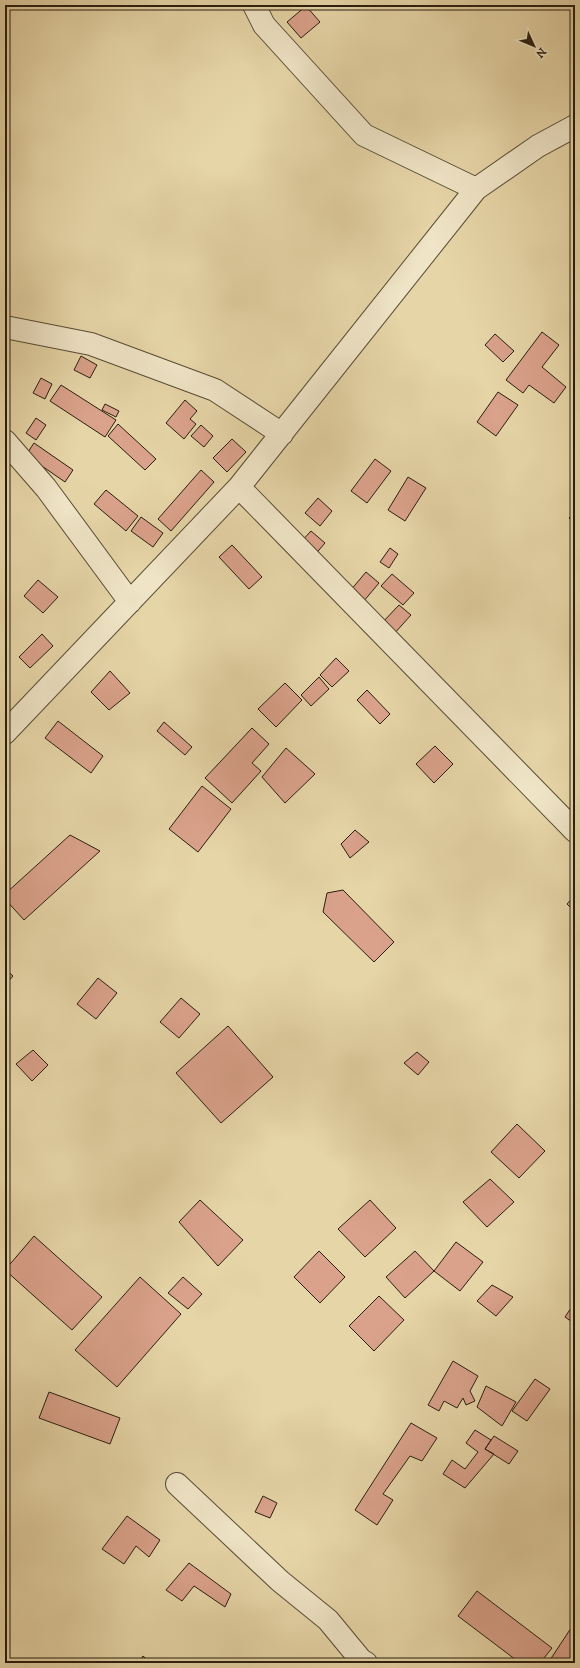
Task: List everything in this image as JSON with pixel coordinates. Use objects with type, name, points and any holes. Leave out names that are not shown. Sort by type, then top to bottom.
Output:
[{"type":"street","points":[[254,5],[264,25],[364,135],[476,189]]},
{"type":"street","points":[[5,733],[239,488],[476,189],[538,146],[575,126]]},
{"type":"street","points":[[5,327],[91,344],[216,390],[282,434]]},
{"type":"street","points":[[5,441],[46,488],[130,602]]},
{"type":"street","points":[[239,488],[575,831]]},
{"type":"street","points":[[178,1484],[280,1581],[328,1620],[361,1660],[366,1663]]},
{"type":"building","points":[[306,6],[320,22],[301,38],[287,22]]},
{"type":"building","points":[[542,332],[559,345],[542,367],[566,387],[554,403],[529,385],[523,393],[506,380]]},
{"type":"building","points":[[495,334],[514,351],[503,362],[485,345]]},
{"type":"building","points":[[81,356],[97,365],[90,378],[74,370]]},
{"type":"building","points":[[41,378],[52,384],[45,399],[33,393]]},
{"type":"building","points":[[61,385],[116,420],[105,437],[50,401]]},
{"type":"building","points":[[498,392],[518,405],[496,436],[477,422]]},
{"type":"building","points":[[185,400],[197,411],[190,419],[196,424],[184,439],[166,423]]},
{"type":"building","points":[[105,404],[119,411],[116,417],[102,410]]},
{"type":"building","points":[[36,418],[46,425],[36,440],[26,433]]},
{"type":"building","points":[[118,424],[156,459],[145,470],[108,436]]},
{"type":"building","points":[[201,425],[213,436],[204,447],[191,436]]},
{"type":"building","points":[[232,439],[246,452],[227,472],[213,458]]},
{"type":"building","points":[[34,443],[73,470],[65,482],[26,455]]},
{"type":"building","points":[[375,459],[391,471],[367,503],[351,491]]},
{"type":"building","points":[[201,470],[214,482],[171,531],[158,519]]},
{"type":"building","points":[[408,477],[426,488],[405,521],[388,510]]},
{"type":"building","points":[[106,490],[138,516],[126,531],[94,504]]},
{"type":"building","points":[[318,498],[332,511],[320,526],[305,513]]},
{"type":"building","points":[[575,512],[575,524],[569,518]]},
{"type":"building","points":[[141,517],[163,533],[153,547],[131,531]]},
{"type":"building","points":[[311,531],[325,543],[313,557],[299,544]]},
{"type":"building","points":[[232,545],[262,577],[249,589],[219,557]]},
{"type":"building","points":[[390,548],[398,554],[389,568],[380,562]]},
{"type":"building","points":[[366,572],[379,583],[363,602],[350,591]]},
{"type":"building","points":[[392,574],[414,593],[403,605],[381,586]]},
{"type":"building","points":[[38,580],[58,597],[43,613],[24,596]]},
{"type":"building","points":[[399,605],[411,615],[393,635],[381,624]]},
{"type":"building","points":[[575,611],[575,619],[571,615]]},
{"type":"building","points":[[42,634],[53,646],[30,668],[19,657]]},
{"type":"building","points":[[336,658],[349,671],[332,687],[320,675]]},
{"type":"building","points":[[110,671],[130,693],[109,710],[91,692]]},
{"type":"building","points":[[319,677],[329,689],[311,706],[301,695]]},
{"type":"building","points":[[285,683],[302,700],[276,727],[258,709]]},
{"type":"building","points":[[367,690],[390,714],[380,724],[357,700]]},
{"type":"building","points":[[58,721],[103,756],[91,773],[45,738]]},
{"type":"building","points":[[164,722],[192,747],[185,755],[157,731]]},
{"type":"building","points":[[252,728],[269,744],[252,763],[261,771],[232,803],[205,778]]},
{"type":"building","points":[[435,746],[453,764],[434,783],[416,764]]},
{"type":"building","points":[[286,748],[315,774],[285,803],[262,777]]},
{"type":"building","points":[[202,786],[231,809],[198,852],[169,829]]},
{"type":"building","points":[[355,830],[369,842],[350,858],[341,844]]},
{"type":"building","points":[[70,835],[100,851],[24,920],[5,899],[5,894]]},
{"type":"building","points":[[343,890],[394,942],[374,962],[323,912],[327,893]]},
{"type":"building","points":[[575,895],[575,912],[567,904]]},
{"type":"building","points":[[5,969],[13,976],[5,985]]},
{"type":"building","points":[[98,978],[117,993],[96,1019],[77,1004]]},
{"type":"building","points":[[181,998],[200,1014],[179,1038],[160,1022]]},
{"type":"building","points":[[228,1026],[273,1077],[221,1123],[176,1073]]},
{"type":"building","points":[[33,1050],[48,1065],[32,1081],[16,1064]]},
{"type":"building","points":[[417,1052],[429,1062],[418,1075],[404,1063]]},
{"type":"building","points":[[517,1124],[545,1151],[519,1178],[491,1152]]},
{"type":"building","points":[[490,1179],[514,1202],[487,1227],[463,1202]]},
{"type":"building","points":[[200,1200],[243,1240],[218,1266],[179,1222]]},
{"type":"building","points":[[370,1200],[396,1228],[365,1257],[338,1229]]},
{"type":"building","points":[[34,1236],[102,1297],[72,1330],[5,1270]]},
{"type":"building","points":[[456,1242],[483,1262],[460,1291],[434,1271]]},
{"type":"building","points":[[319,1251],[345,1277],[320,1303],[294,1277]]},
{"type":"building","points":[[415,1251],[434,1271],[405,1298],[386,1277]]},
{"type":"building","points":[[140,1277],[181,1314],[117,1387],[75,1350]]},
{"type":"building","points":[[183,1277],[202,1294],[188,1309],[168,1293]]},
{"type":"building","points":[[492,1285],[513,1297],[496,1316],[477,1301]]},
{"type":"building","points":[[379,1296],[404,1320],[374,1351],[349,1326]]},
{"type":"building","points":[[575,1302],[575,1324],[565,1317]]},
{"type":"building","points":[[453,1361],[478,1376],[470,1391],[475,1401],[466,1405],[463,1398],[457,1408],[444,1401],[439,1411],[428,1405]]},
{"type":"building","points":[[535,1379],[550,1389],[527,1421],[512,1411]]},
{"type":"building","points":[[486,1386],[516,1402],[502,1426],[477,1407]]},
{"type":"building","points":[[49,1392],[120,1418],[110,1444],[39,1418]]},
{"type":"building","points":[[411,1423],[437,1438],[422,1461],[410,1456],[383,1494],[393,1500],[377,1525],[355,1510]]},
{"type":"building","points":[[475,1430],[491,1440],[485,1449],[494,1454],[465,1488],[443,1474],[452,1460],[465,1469],[478,1452],[466,1443]]},
{"type":"building","points":[[494,1436],[518,1451],[509,1464],[485,1449]]},
{"type":"building","points":[[263,1496],[277,1503],[270,1518],[255,1512]]},
{"type":"building","points":[[127,1516],[160,1540],[149,1557],[136,1546],[124,1564],[102,1549]]},
{"type":"building","points":[[189,1563],[231,1594],[225,1607],[194,1586],[182,1601],[166,1590]]},
{"type":"building","points":[[477,1591],[552,1648],[540,1663],[520,1663],[458,1616]]},
{"type":"building","points":[[575,1622],[575,1663],[548,1663]]},
{"type":"building","points":[[143,1656],[151,1663],[138,1663]]}]
